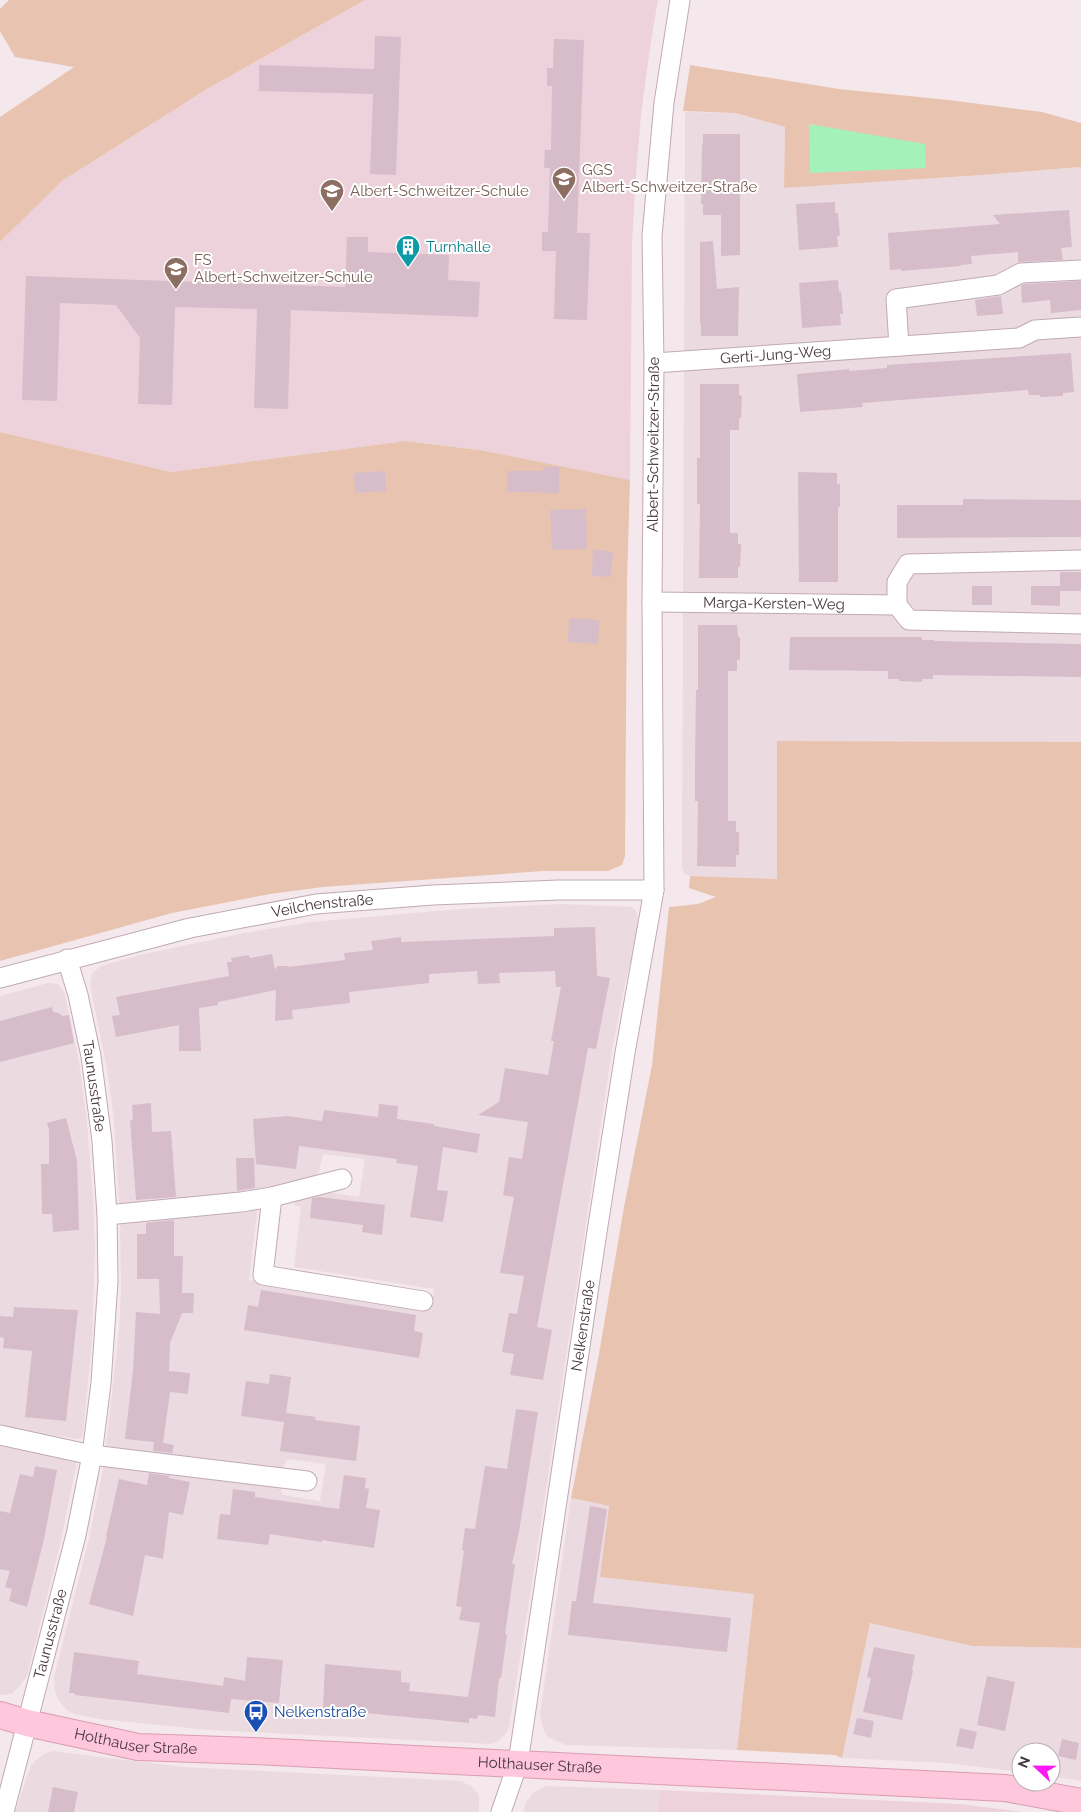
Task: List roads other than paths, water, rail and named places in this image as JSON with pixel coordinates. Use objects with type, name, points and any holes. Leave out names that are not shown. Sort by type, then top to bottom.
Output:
[{"type":"street","name":"Albert-Schweitzer-Straße","points":[[654,890],[652,602],[654,363],[652,236],[664,103],[680,0]]},
{"type":"street","points":[[899,346],[896,299],[998,285],[1022,273],[1081,270]]},
{"type":"street","name":"Gerti-Jung-Weg","points":[[654,363],[1020,338],[1034,330],[1081,326]]},
{"type":"street","points":[[1081,560],[908,564],[897,582],[897,605],[909,620],[1081,624]]},
{"type":"street","name":"Marga-Kersten-Weg","points":[[652,602],[897,605]]},
{"type":"street","name":"Veilchenstraße","points":[[0,978],[190,928],[316,904],[443,895],[559,890],[654,890]]},
{"type":"street","name":"Nelkenstraße","points":[[501,1812],[518,1763],[625,1053],[654,890]]},
{"type":"street","name":"Taunusstraße","points":[[4,1812],[76,1535],[92,1454],[101,1384],[108,1281],[107,1215],[102,1141],[91,1056],[78,995],[67,959]]},
{"type":"street","points":[[107,1215],[241,1202],[272,1197],[342,1179]]},
{"type":"street","points":[[272,1197],[263,1275],[423,1301]]},
{"type":"street","points":[[0,1435],[92,1454],[308,1482]]},
{"type":"street","name":"Holthauser Straße","points":[[0,1715],[27,1723],[138,1747],[518,1763],[659,1772],[1006,1788],[1081,1802]]},
{"type":"place","name":"GGS Albert-Schweitzer-Straße","points":[[564,200]]},
{"type":"place","name":"Albert-Schweitzer-Schule","points":[[332,212]]},
{"type":"place","name":"Turnhalle","points":[[408,268]]},
{"type":"place","name":"FS Albert-Schweitzer-Schule","points":[[176,290]]},
{"type":"place","name":"Nelkenstraße","points":[[256,1733]]}]
